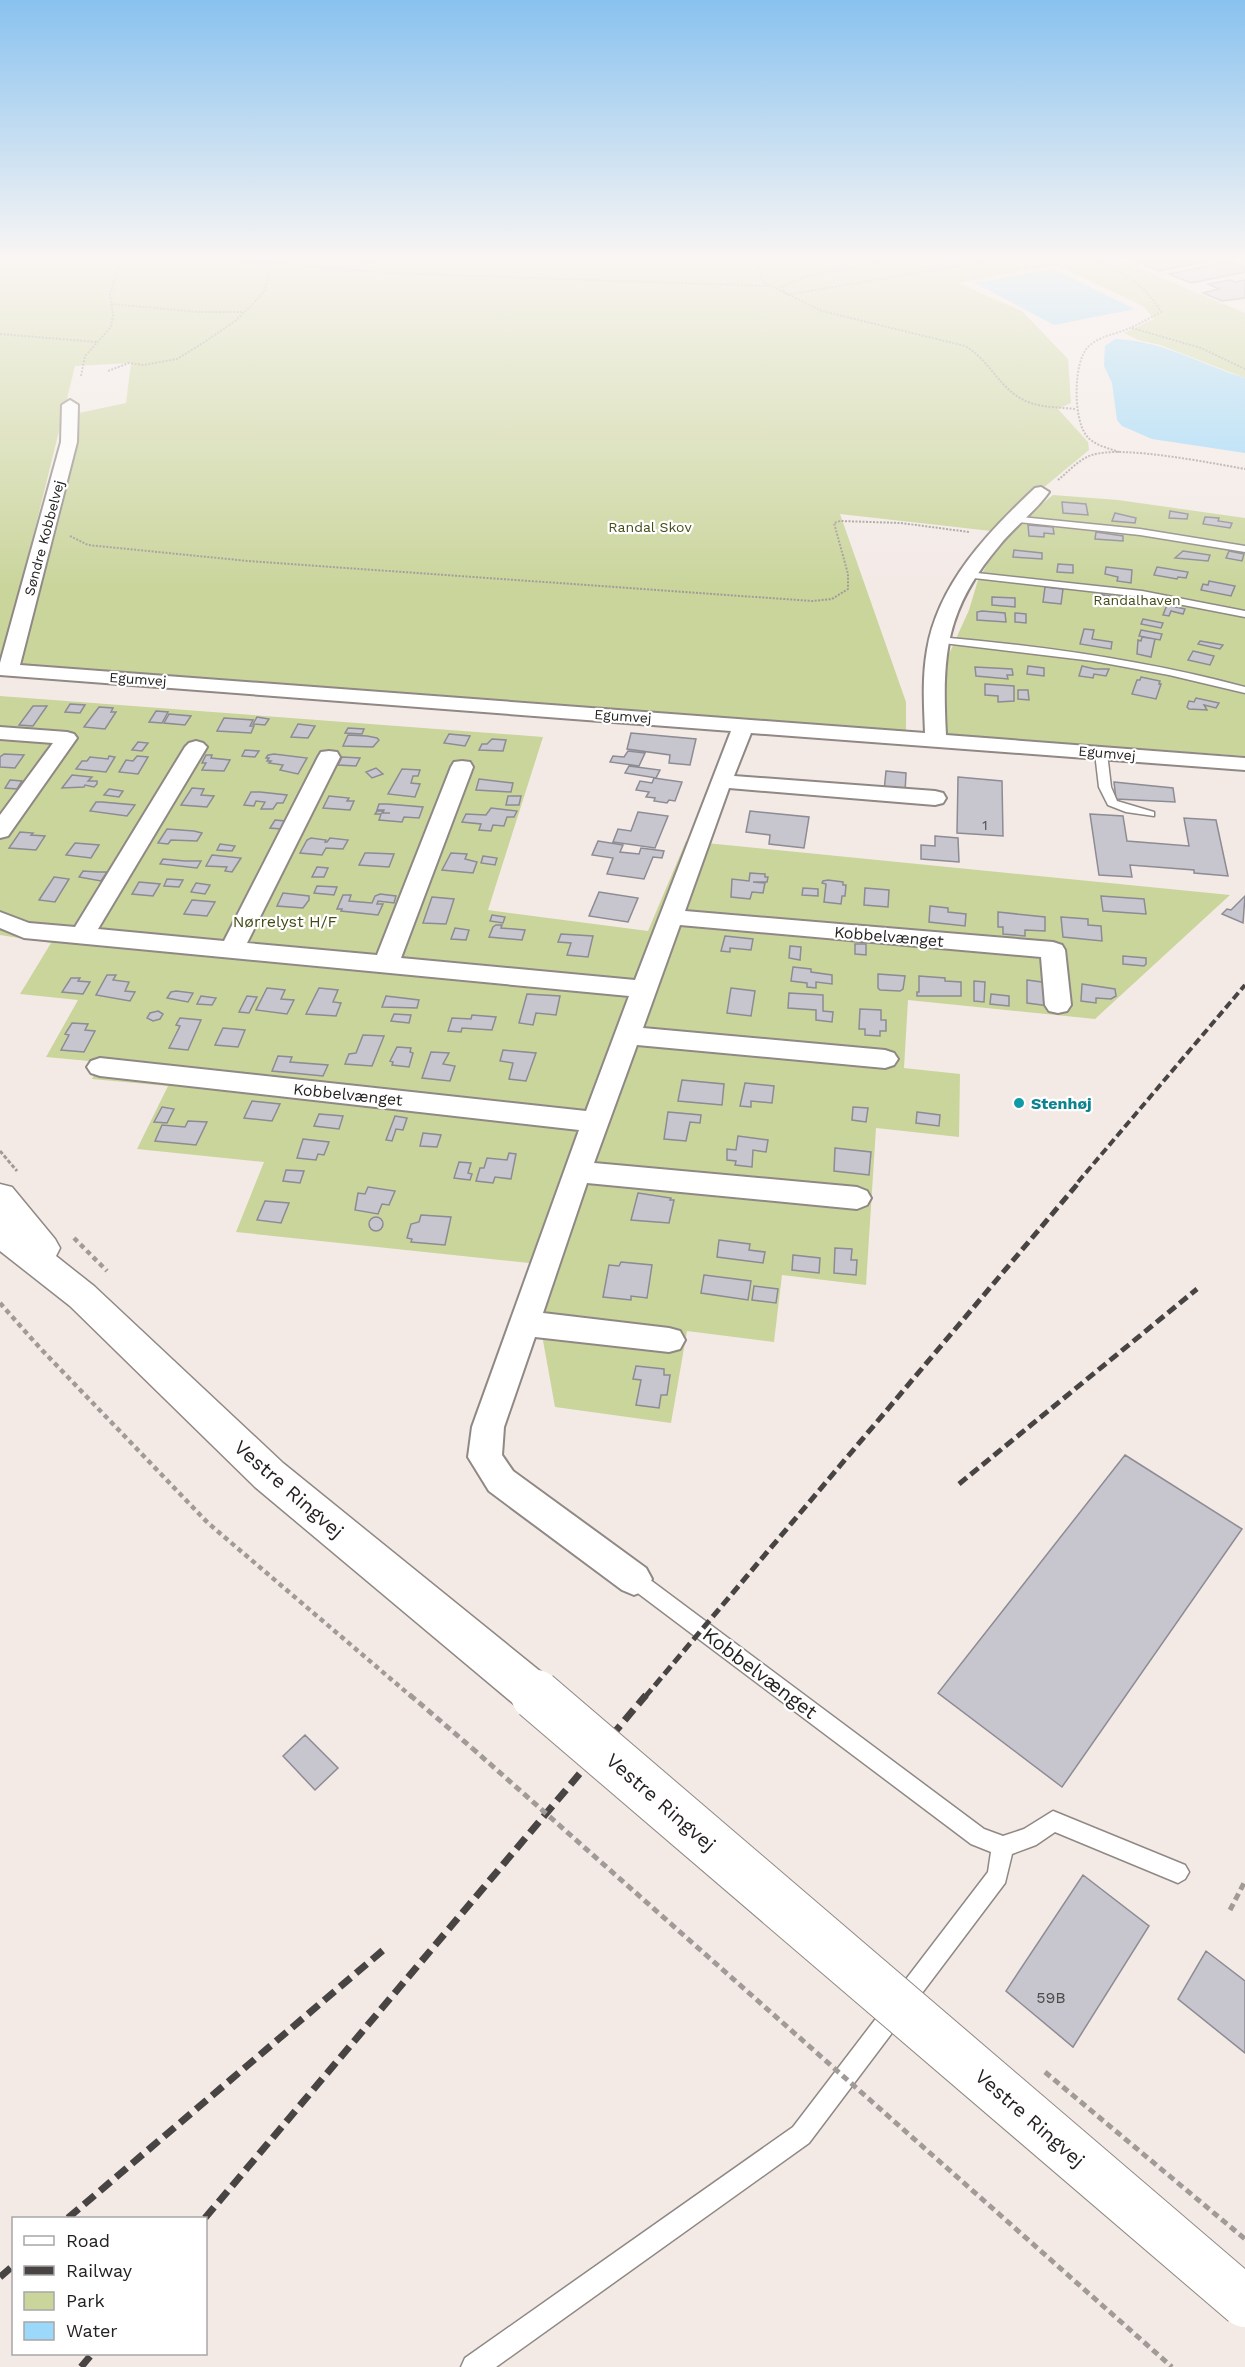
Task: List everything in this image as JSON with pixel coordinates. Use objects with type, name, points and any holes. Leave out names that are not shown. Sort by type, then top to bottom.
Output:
[{"type":"main road","name":"Vestre Ringvej","points":[[11,1187],[98,1288],[269,1475],[536,1695],[1245,2302]]},
{"type":"main road","name":"Vestre Ringvej","points":[[0,1232],[98,1288]]},
{"type":"street","name":"Søndre Kobbelvej","points":[[5,669],[69,442],[70,405]]},
{"type":"street","points":[[936,740],[934,678],[939,640],[950,605],[968,575],[996,537],[1041,492]]},
{"type":"street","name":"Egumvej","points":[[5,669],[1245,764]]},
{"type":"street","name":"Kobbelvænget","points":[[634,1579],[501,1481],[485,1457],[488,1427],[577,1172],[721,781],[744,725]]},
{"type":"street","points":[[0,733],[67,738],[0,831]]},
{"type":"street","points":[[82,935],[196,747]]},
{"type":"street","points":[[232,949],[329,757]]},
{"type":"street","points":[[386,964],[462,767]]},
{"type":"street","points":[[721,781],[935,798]]},
{"type":"street","name":"Kobbelvænget","points":[[671,917],[1053,950],[1058,1005]]},
{"type":"street","points":[[0,920],[24,930],[645,989]]},
{"type":"street","points":[[627,1035],[885,1059]]},
{"type":"street","name":"Kobbelvænget","points":[[100,1067],[596,1122]]},
{"type":"street","points":[[577,1172],[857,1198]]},
{"type":"street","points":[[524,1323],[669,1340]]},
{"type":"lane","points":[[1012,519],[1100,526],[1245,549]]},
{"type":"lane","points":[[968,575],[1119,590],[1245,614]]},
{"type":"lane","points":[[939,640],[1019,646],[1084,655],[1207,679],[1245,690]]},
{"type":"lane","points":[[1101,753],[1105,787],[1112,803],[1126,809],[1150,814]]},
{"type":"lane","name":"Kobbelvænget","points":[[634,1579],[978,1837],[1003,1846]]},
{"type":"lane","points":[[474,2367],[801,2135],[998,1876],[1003,1846],[1029,1838],[1053,1821],[1178,1872]]},
{"type":"path","points":[[81,376],[83,366]]},
{"type":"path","points":[[108,371],[120,366]]},
{"type":"path","points":[[990,366],[1017,397],[1039,404],[1076,409]]},
{"type":"path","points":[[1080,366],[1076,409],[1086,435],[1101,445],[1119,452]]},
{"type":"path","points":[[1041,492],[1093,454],[1101,445]]},
{"type":"path","points":[[1093,454],[1119,452],[1245,469]]},
{"type":"path","points":[[67,535],[88,545],[248,561],[812,601],[832,599],[848,589],[848,574],[834,524],[840,521],[901,524],[996,537]]},
{"type":"path","points":[[0,1151],[11,1187]]},
{"type":"path","points":[[67,1229],[98,1288]]},
{"type":"path","points":[[0,1303],[40,1348],[208,1523],[472,1748],[1172,2367]]},
{"type":"path","points":[[1230,1910],[1245,1881]]},
{"type":"green space","name":"Randal Skov","points":[[0,366],[75,366],[4,655],[0,656]]},
{"type":"green space","name":"Randal Skov","points":[[131,366],[1069,366],[1071,403],[1058,409],[1088,442],[1089,450],[991,531],[840,514],[906,702],[906,731],[21,664],[61,513],[75,449],[74,414],[126,403]]},
{"type":"green space","name":"Randal Skov","points":[[1215,366],[1245,366],[1245,378]]},
{"type":"green space","name":"Randalhaven","points":[[1053,495],[1118,500],[1245,518],[1245,756],[947,735],[940,674],[969,610],[978,580],[997,548],[1020,521]]},
{"type":"green space","name":"Nørrelyst H/F","points":[[0,696],[543,737],[488,910],[648,931],[686,841],[1230,895],[1095,1019],[908,1000],[904,1068],[960,1074],[959,1137],[876,1128],[866,1285],[782,1275],[774,1342],[687,1331],[671,1423],[555,1407],[529,1263],[236,1232],[264,1162],[137,1149],[168,1086],[92,1079],[100,1062],[46,1057],[78,1000],[20,994],[51,943],[0,935]]},
{"type":"water","points":[[1104,366],[1213,366],[1245,378],[1245,453],[1152,439],[1122,426],[1117,420],[1112,383]]},
{"type":"building","points":[[1062,502],[1086,504],[1088,515],[1063,513]]},
{"type":"building","points":[[1170,511],[1188,514],[1187,519],[1169,518]]},
{"type":"building","points":[[1115,513],[1136,518],[1135,523],[1112,521]]},
{"type":"building","points":[[1205,517],[1219,518],[1218,521],[1232,523],[1230,528],[1203,524]]},
{"type":"building","points":[[1028,525],[1053,527],[1054,534],[1044,533],[1044,537],[1029,536]]},
{"type":"building","points":[[1096,532],[1123,536],[1123,541],[1095,539]]},
{"type":"building","points":[[1014,550],[1042,553],[1042,559],[1013,557]]},
{"type":"building","points":[[1183,551],[1210,555],[1208,561],[1175,558]]},
{"type":"building","points":[[1229,551],[1244,554],[1242,561],[1226,558]]},
{"type":"building","points":[[1058,564],[1073,565],[1073,573],[1057,572]]},
{"type":"building","points":[[1106,567],[1132,570],[1131,583],[1117,581],[1118,577],[1105,574]]},
{"type":"building","points":[[1157,567],[1188,572],[1186,578],[1178,577],[1177,579],[1154,575]]},
{"type":"building","points":[[1209,581],[1235,586],[1231,596],[1201,590],[1203,584],[1208,585]]},
{"type":"building","points":[[1045,587],[1063,589],[1061,604],[1043,602]]},
{"type":"building","points":[[1097,594],[1123,598],[1121,604],[1095,600]]},
{"type":"building","points":[[992,597],[1015,598],[1015,607],[992,605]]},
{"type":"building","points":[[1167,605],[1185,609],[1183,614],[1171,611],[1169,616],[1163,615]]},
{"type":"building","points":[[977,612],[1005,613],[1006,622],[977,620]]},
{"type":"building","points":[[1015,613],[1026,614],[1026,623],[1015,622]]},
{"type":"building","points":[[1143,619],[1163,623],[1161,628],[1141,624]]},
{"type":"building","points":[[1084,629],[1094,630],[1092,639],[1112,642],[1111,649],[1080,644]]},
{"type":"building","points":[[1141,630],[1162,634],[1160,640],[1139,636]]},
{"type":"building","points":[[1142,637],[1155,639],[1151,657],[1137,654],[1138,640],[1141,641]]},
{"type":"building","points":[[1200,641],[1223,645],[1220,649],[1198,644]]},
{"type":"building","points":[[1193,651],[1214,656],[1210,665],[1188,660]]},
{"type":"building","points":[[1028,666],[1044,668],[1044,676],[1027,674]]},
{"type":"building","points":[[1082,666],[1109,669],[1106,676],[1094,674],[1093,678],[1079,676]]},
{"type":"building","points":[[975,667],[1012,669],[1013,675],[1007,675],[1008,679],[976,676]]},
{"type":"building","points":[[1141,677],[1160,681],[1156,699],[1132,694],[1137,680]]},
{"type":"building","points":[[985,684],[1014,686],[1014,701],[998,702],[998,696],[985,695]]},
{"type":"building","points":[[1018,690],[1028,690],[1029,700],[1018,699]]},
{"type":"building","points":[[1196,698],[1219,703],[1216,708],[1204,705],[1207,710],[1189,709],[1187,707],[1189,701],[1194,702]]},
{"type":"building","points":[[70,704],[85,705],[80,713],[65,712]]},
{"type":"building","points":[[33,706],[47,706],[33,726],[19,725]]},
{"type":"building","points":[[99,707],[113,708],[111,712],[116,712],[105,729],[84,727]]},
{"type":"building","points":[[156,711],[168,712],[162,723],[149,722]]},
{"type":"building","points":[[169,714],[191,716],[185,725],[164,723]]},
{"type":"building","points":[[257,717],[269,719],[265,725],[253,724]]},
{"type":"building","points":[[224,718],[253,720],[250,726],[254,726],[251,733],[217,731]]},
{"type":"building","points":[[298,724],[315,726],[308,738],[291,737]]},
{"type":"building","points":[[348,728],[364,729],[362,734],[345,733]]},
{"type":"building","points":[[631,733],[696,739],[690,765],[669,763],[670,755],[627,749]]},
{"type":"building","points":[[449,734],[470,736],[465,746],[444,743]]},
{"type":"building","points":[[348,735],[367,736],[379,740],[373,747],[343,746]]},
{"type":"building","points":[[492,739],[506,740],[503,751],[479,750],[482,744],[487,744]]},
{"type":"building","points":[[138,742],[148,743],[142,751],[132,750]]},
{"type":"building","points":[[245,750],[259,751],[255,757],[242,756]]},
{"type":"building","points":[[628,751],[645,753],[639,766],[610,762],[613,756],[624,757]]},
{"type":"building","points":[[4,754],[24,755],[15,768],[0,767],[0,757]]},
{"type":"building","points":[[206,755],[212,755],[211,758],[230,760],[224,771],[202,770],[206,763],[202,763]]},
{"type":"building","points":[[268,755],[307,758],[298,774],[280,770],[283,765],[269,763],[271,761],[267,761],[269,758],[266,758]]},
{"type":"building","points":[[109,756],[115,757],[106,772],[76,769],[82,761],[87,761],[90,757],[108,759]]},
{"type":"building","points":[[137,756],[148,757],[138,774],[119,772],[126,760],[133,761]]},
{"type":"building","points":[[342,757],[360,758],[356,766],[338,765]]},
{"type":"building","points":[[629,766],[660,770],[656,778],[625,773]]},
{"type":"building","points":[[376,768],[383,774],[372,778],[366,772]]},
{"type":"building","points":[[402,769],[420,770],[418,776],[413,776],[411,783],[420,784],[415,797],[388,794]]},
{"type":"building","points":[[886,771],[906,773],[905,793],[884,791]]},
{"type":"building","points":[[72,775],[92,777],[88,781],[97,781],[97,784],[94,787],[85,785],[84,787],[62,788]]},
{"type":"building","points":[[958,777],[1002,781],[1003,836],[957,833]]},
{"type":"building","points":[[654,778],[682,782],[675,801],[669,800],[667,803],[654,801],[655,798],[646,797],[649,792],[636,790],[640,781],[652,783]]},
{"type":"building","points":[[479,779],[513,783],[511,792],[476,790]]},
{"type":"building","points":[[10,780],[22,781],[17,789],[5,788]]},
{"type":"building","points":[[1114,782],[1173,788],[1175,802],[1116,799]]},
{"type":"building","points":[[192,788],[204,789],[201,795],[214,796],[207,807],[181,805]]},
{"type":"building","points":[[109,789],[123,791],[119,797],[104,795]]},
{"type":"building","points":[[251,792],[287,795],[283,803],[277,803],[273,809],[261,809],[265,802],[256,801],[254,806],[244,805]]},
{"type":"building","points":[[329,796],[349,798],[347,801],[354,801],[350,810],[323,808]]},
{"type":"building","points":[[508,796],[521,796],[519,805],[506,805]]},
{"type":"building","points":[[96,802],[135,805],[127,816],[90,811]]},
{"type":"building","points":[[379,804],[423,807],[419,818],[404,817],[402,822],[379,820],[381,814],[375,814],[377,811],[383,811],[383,813],[384,810],[377,810]]},
{"type":"building","points":[[491,808],[517,811],[514,817],[507,817],[504,826],[493,825],[491,831],[479,830],[481,824],[462,822],[466,814],[486,815]]},
{"type":"building","points":[[750,811],[809,817],[804,848],[769,844],[770,835],[746,832]]},
{"type":"building","points":[[638,812],[668,816],[655,848],[613,842],[618,829],[631,831]]},
{"type":"building","points":[[1090,814],[1123,816],[1127,841],[1189,846],[1184,818],[1216,820],[1228,876],[1194,873],[1194,870],[1130,865],[1132,877],[1099,875]]},
{"type":"building","points":[[275,820],[285,821],[281,829],[270,828]]},
{"type":"building","points":[[167,829],[202,833],[197,841],[171,840],[168,844],[158,843]]},
{"type":"building","points":[[20,832],[45,836],[36,850],[9,848]]},
{"type":"building","points":[[935,836],[958,838],[959,862],[921,859],[921,845],[935,846]]},
{"type":"building","points":[[311,838],[326,840],[325,842],[330,838],[348,840],[343,849],[326,848],[322,855],[300,853],[307,840]]},
{"type":"building","points":[[598,841],[623,845],[620,852],[639,854],[641,848],[664,851],[662,858],[653,857],[644,879],[607,874],[613,858],[592,855]]},
{"type":"building","points":[[75,843],[99,845],[91,858],[66,855]]},
{"type":"building","points":[[220,844],[235,846],[232,851],[217,850]]},
{"type":"building","points":[[365,853],[394,854],[389,867],[359,865]]},
{"type":"building","points":[[451,853],[467,854],[465,859],[477,862],[473,873],[442,870]]},
{"type":"building","points":[[212,855],[241,858],[232,872],[225,871],[227,867],[206,866]]},
{"type":"building","points":[[483,856],[497,858],[495,865],[481,863]]},
{"type":"building","points":[[163,859],[201,861],[197,868],[160,864]]},
{"type":"building","points":[[317,867],[328,868],[324,877],[312,877]]},
{"type":"building","points":[[83,871],[107,872],[101,881],[79,877]]},
{"type":"building","points":[[750,873],[765,874],[765,877],[768,877],[767,882],[753,882],[765,883],[763,893],[752,892],[750,899],[731,897],[732,879],[749,881]]},
{"type":"building","points":[[54,877],[69,879],[55,902],[39,900]]},
{"type":"building","points":[[167,879],[183,880],[179,887],[164,886]]},
{"type":"building","points":[[828,880],[843,882],[843,885],[846,885],[845,896],[842,896],[841,904],[824,902],[826,884],[822,883]]},
{"type":"building","points":[[139,882],[160,884],[153,896],[132,894]]},
{"type":"building","points":[[196,883],[210,885],[205,894],[191,892]]},
{"type":"building","points":[[317,886],[337,887],[334,895],[314,893]]},
{"type":"building","points":[[803,888],[818,889],[818,896],[802,895]]},
{"type":"building","points":[[865,888],[889,890],[888,907],[864,905]]},
{"type":"building","points":[[599,892],[638,898],[628,922],[589,916]]},
{"type":"building","points":[[283,893],[309,896],[309,900],[303,908],[277,906]]},
{"type":"building","points":[[380,894],[396,896],[394,903],[378,901],[377,904],[383,904],[378,915],[337,909],[343,895],[351,895],[349,901],[372,903],[375,896]]},
{"type":"building","points":[[1101,896],[1144,899],[1146,914],[1103,911]]},
{"type":"building","points":[[1245,896],[1243,923],[1222,914],[1227,909],[1231,910]]},
{"type":"building","points":[[432,897],[454,899],[446,924],[423,923]]},
{"type":"building","points":[[192,900],[215,902],[207,916],[184,914]]},
{"type":"building","points":[[930,906],[948,908],[948,912],[966,914],[965,926],[929,922]]},
{"type":"building","points":[[998,912],[1045,917],[1045,931],[1025,930],[1025,936],[1003,934],[1003,927],[998,927]]},
{"type":"building","points":[[492,915],[505,917],[503,923],[490,921]]},
{"type":"building","points":[[1061,917],[1088,919],[1088,925],[1101,926],[1102,941],[1063,937]]},
{"type":"building","points":[[496,925],[502,925],[501,928],[525,930],[522,940],[489,937]]},
{"type":"building","points":[[455,928],[469,930],[466,940],[451,939]]},
{"type":"building","points":[[561,934],[593,936],[588,957],[567,955],[571,943],[558,942]]},
{"type":"building","points":[[725,936],[753,939],[751,950],[730,948],[730,952],[721,951]]},
{"type":"building","points":[[855,944],[866,944],[866,955],[855,954]]},
{"type":"building","points":[[790,946],[801,947],[800,960],[789,958]]},
{"type":"building","points":[[1123,956],[1146,958],[1146,964],[1144,966],[1123,964]]},
{"type":"building","points":[[793,967],[832,975],[832,984],[816,982],[816,988],[807,987],[807,983],[791,981]]},
{"type":"building","points":[[878,974],[905,976],[903,989],[900,991],[880,990]]},
{"type":"building","points":[[107,975],[116,975],[113,980],[129,982],[125,991],[135,992],[130,1001],[96,995]]},
{"type":"building","points":[[919,976],[961,982],[961,996],[917,996]]},
{"type":"building","points":[[71,978],[80,978],[78,981],[90,982],[83,994],[62,992]]},
{"type":"building","points":[[1027,980],[1049,983],[1049,1006],[1027,1003]]},
{"type":"building","points":[[974,981],[985,982],[984,1002],[974,1001]]},
{"type":"building","points":[[1082,984],[1115,989],[1116,996],[1111,999],[1096,998],[1096,1003],[1081,1001]]},
{"type":"building","points":[[267,988],[285,990],[281,999],[294,1000],[287,1014],[256,1010]]},
{"type":"building","points":[[319,988],[338,990],[333,1002],[341,1003],[336,1016],[306,1014]]},
{"type":"building","points":[[731,988],[755,991],[751,1016],[727,1013]]},
{"type":"building","points":[[171,992],[193,993],[188,1002],[167,998]]},
{"type":"building","points":[[789,993],[823,995],[823,1011],[833,1012],[832,1022],[816,1020],[816,1010],[788,1008]]},
{"type":"building","points":[[527,994],[560,996],[556,1015],[536,1013],[533,1025],[519,1023]]},
{"type":"building","points":[[991,994],[1009,996],[1009,1006],[990,1004]]},
{"type":"building","points":[[201,996],[216,998],[212,1005],[197,1004]]},
{"type":"building","points":[[247,996],[257,997],[249,1013],[239,1012]]},
{"type":"building","points":[[386,996],[419,1000],[417,1008],[382,1007]]},
{"type":"building","points":[[860,1009],[881,1010],[881,1020],[886,1020],[886,1031],[880,1031],[880,1036],[865,1035],[865,1029],[859,1029]]},
{"type":"building","points":[[158,1011],[163,1014],[160,1019],[153,1021],[147,1018],[150,1013]]},
{"type":"building","points":[[394,1014],[411,1015],[409,1023],[391,1021]]},
{"type":"building","points":[[472,1015],[496,1017],[492,1030],[462,1028],[461,1032],[448,1031],[452,1018],[471,1019]]},
{"type":"building","points":[[180,1018],[201,1020],[188,1050],[169,1048],[180,1026],[176,1025]]},
{"type":"building","points":[[72,1023],[88,1024],[85,1030],[95,1031],[84,1052],[61,1050],[69,1035],[65,1034]]},
{"type":"building","points":[[223,1028],[245,1030],[238,1047],[215,1045]]},
{"type":"building","points":[[363,1035],[384,1036],[372,1066],[345,1064],[349,1054],[356,1053]]},
{"type":"building","points":[[397,1047],[411,1048],[410,1052],[413,1053],[409,1067],[392,1065],[393,1062],[390,1061]]},
{"type":"building","points":[[503,1050],[536,1053],[526,1081],[509,1079],[513,1063],[500,1061]]},
{"type":"building","points":[[431,1052],[449,1053],[443,1064],[455,1066],[450,1081],[422,1078]]},
{"type":"building","points":[[278,1056],[292,1057],[290,1062],[328,1065],[323,1076],[272,1071]]},
{"type":"building","points":[[682,1080],[724,1084],[722,1105],[678,1101]]},
{"type":"building","points":[[745,1083],[774,1086],[772,1103],[751,1101],[751,1107],[740,1106]]},
{"type":"building","points":[[252,1101],[280,1104],[272,1121],[244,1118]]},
{"type":"building","points":[[162,1107],[174,1109],[167,1123],[154,1122]]},
{"type":"building","points":[[853,1107],[868,1108],[866,1122],[852,1120]]},
{"type":"building","points":[[668,1112],[701,1115],[700,1123],[690,1122],[686,1141],[664,1139]]},
{"type":"building","points":[[917,1112],[940,1115],[939,1126],[916,1123]]},
{"type":"building","points":[[319,1114],[343,1116],[339,1129],[314,1126]]},
{"type":"building","points":[[395,1116],[407,1118],[403,1130],[396,1129],[392,1141],[386,1140]]},
{"type":"building","points":[[188,1121],[207,1122],[196,1145],[155,1141],[162,1125],[185,1127]]},
{"type":"building","points":[[423,1133],[441,1135],[437,1147],[420,1146]]},
{"type":"building","points":[[738,1136],[768,1140],[766,1152],[753,1150],[752,1167],[735,1165],[736,1161],[727,1160],[727,1149],[736,1150]]},
{"type":"building","points":[[303,1139],[329,1142],[324,1155],[318,1154],[316,1160],[297,1158]]},
{"type":"building","points":[[835,1148],[871,1152],[869,1175],[834,1171]]},
{"type":"building","points":[[509,1153],[516,1154],[511,1179],[495,1177],[493,1183],[476,1181],[480,1168],[484,1168],[487,1158],[507,1160]]},
{"type":"building","points":[[459,1162],[471,1163],[468,1173],[472,1174],[470,1180],[454,1178]]},
{"type":"building","points":[[286,1170],[304,1171],[300,1183],[283,1181]]},
{"type":"building","points":[[368,1187],[395,1191],[389,1205],[382,1204],[378,1214],[355,1210],[358,1193],[365,1194]]},
{"type":"building","points":[[638,1193],[674,1200],[669,1223],[631,1220]]},
{"type":"building","points":[[265,1201],[289,1203],[281,1223],[257,1220]]},
{"type":"building","points":[[421,1215],[451,1217],[445,1245],[411,1242],[412,1239],[407,1238],[411,1224],[419,1222]]},
{"type":"building","points":[[376,1217],[381,1219],[383,1224],[381,1229],[376,1231],[371,1229],[369,1224],[371,1219]]},
{"type":"building","points":[[719,1240],[750,1244],[749,1250],[765,1252],[763,1263],[717,1257]]},
{"type":"building","points":[[835,1248],[852,1249],[851,1260],[857,1260],[856,1275],[834,1273]]},
{"type":"building","points":[[793,1255],[820,1258],[819,1273],[792,1270]]},
{"type":"building","points":[[621,1262],[652,1265],[647,1298],[631,1296],[631,1300],[603,1297],[609,1265],[619,1266]]},
{"type":"building","points":[[704,1275],[751,1281],[748,1300],[701,1293]]},
{"type":"building","points":[[754,1286],[778,1289],[776,1303],[752,1300]]},
{"type":"building","points":[[636,1366],[664,1369],[664,1375],[670,1375],[667,1395],[661,1395],[659,1408],[636,1405],[641,1380],[633,1379]]},
{"type":"building","points":[[1125,1455],[1242,1529],[1062,1787],[938,1693]]},
{"type":"building","points":[[305,1735],[338,1768],[315,1790],[283,1756]]},
{"type":"building","points":[[1083,1875],[1149,1926],[1073,2047],[1006,1991]]},
{"type":"building","points":[[1206,1951],[1245,1981],[1245,2053],[1178,1999]]},
{"type":"railway","points":[[1078,1182],[1245,985]]},
{"type":"railway","points":[[645,1697],[1080,1181]]},
{"type":"railway","points":[[959,1484],[1197,1289]]},
{"type":"railway","points":[[206,2217],[646,1695]]},
{"type":"railway","points":[[69,2217],[388,1946]]},
{"type":"railway","points":[[0,2277],[12,2267]]},
{"type":"railway","points":[[81,2367],[91,2355]]},
{"type":"place","name":"Stenhøj","points":[[1019,1103]]}]
